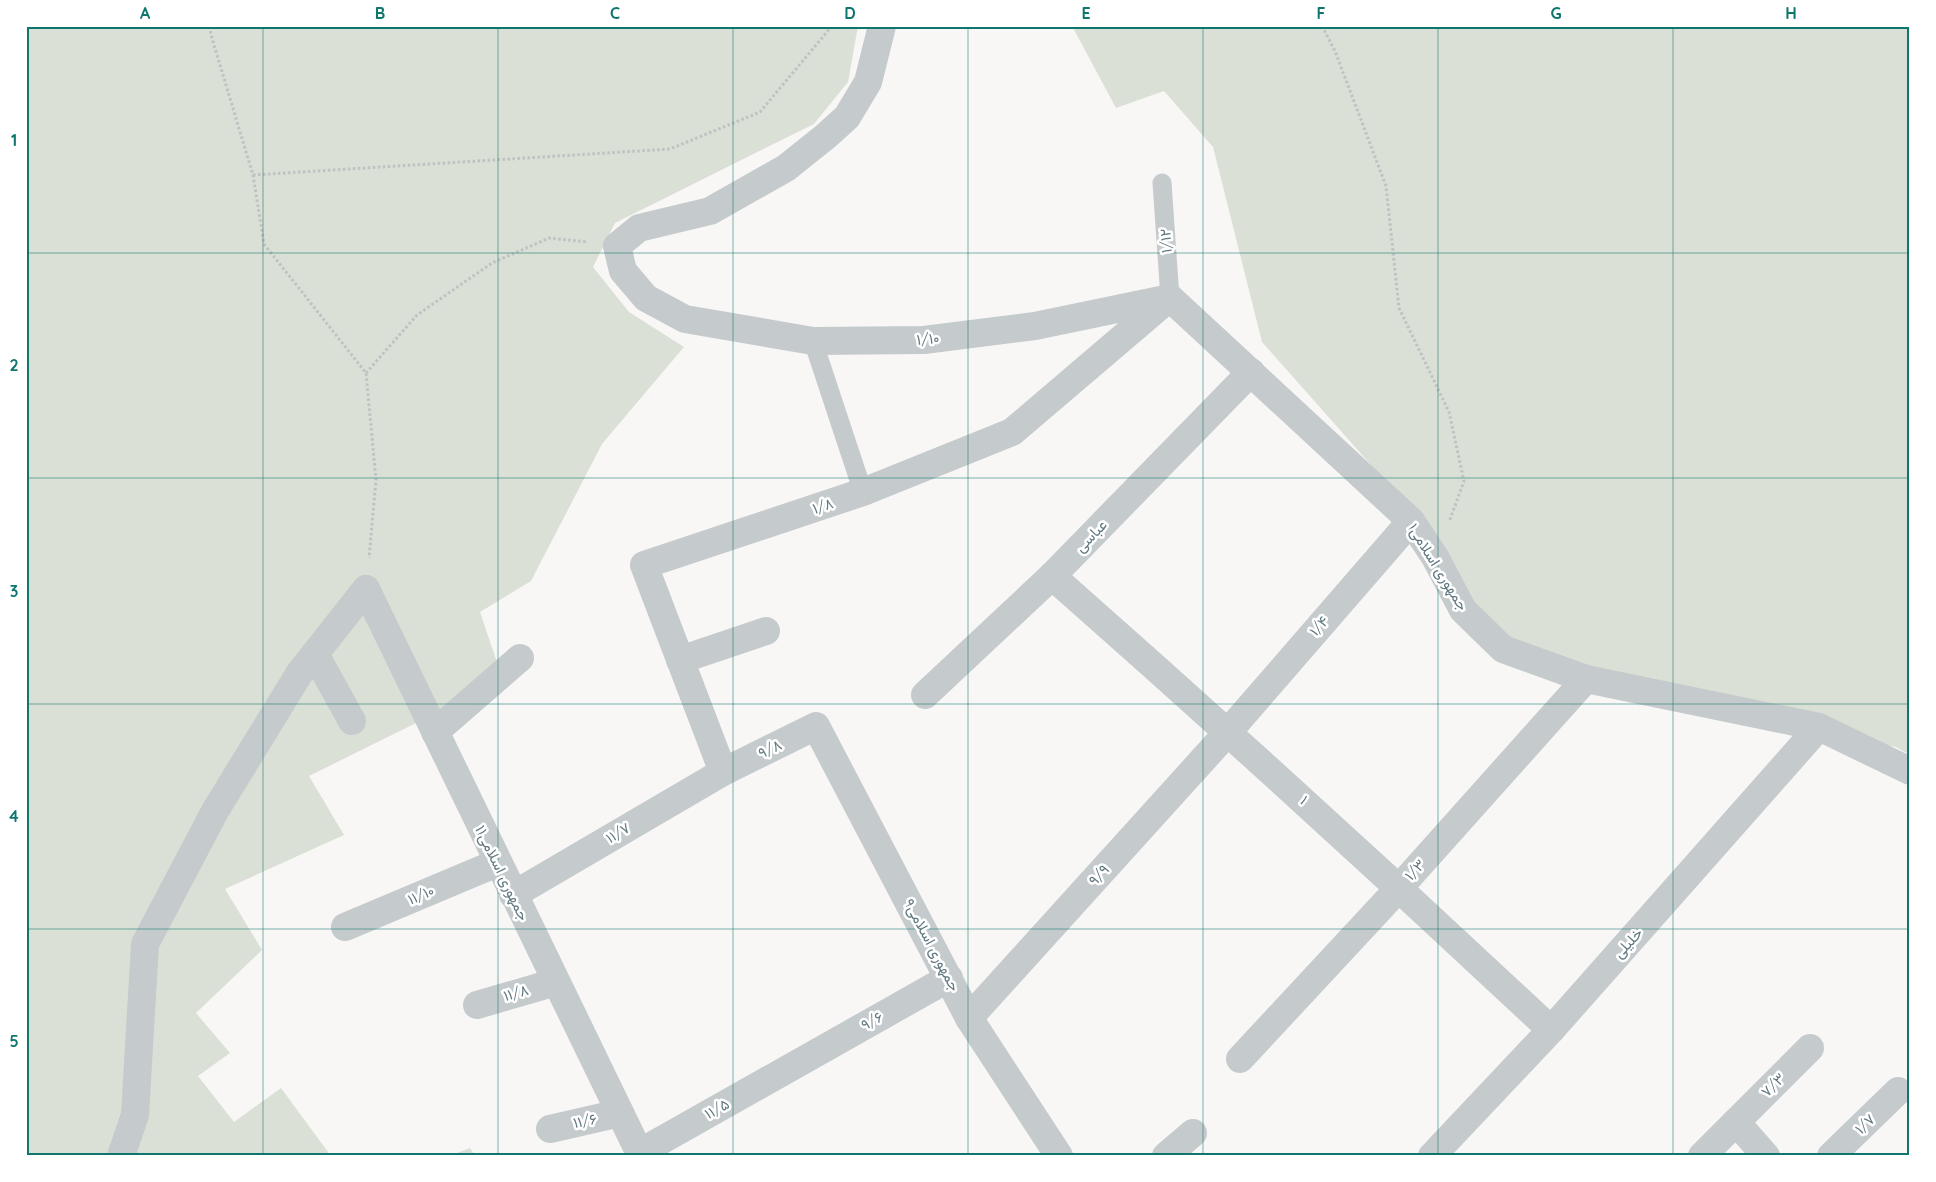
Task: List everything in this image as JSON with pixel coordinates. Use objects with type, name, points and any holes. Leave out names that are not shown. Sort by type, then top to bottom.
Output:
[{"type":"street","points":[[617,246],[639,228],[710,211],[786,168],[826,136],[847,117],[868,82],[882,26]]},
{"type":"street","name":"۱/۱۰","points":[[617,246],[623,271],[646,298],[685,319],[813,340],[924,340],[1035,326],[1170,298]]},
{"type":"street","name":"جمهوری اسلامی۱","points":[[1170,298],[1411,521],[1435,558],[1463,610],[1503,649],[1586,679],[1819,727],[1910,771]]},
{"type":"street","name":"۱/۸","points":[[723,772],[644,565],[863,492],[1012,432],[1170,298]]},
{"type":"street","name":"عباسی","points":[[925,695],[1052,576],[1251,372]]},
{"type":"street","name":"۱/۴","points":[[1228,732],[1411,521]]},
{"type":"street","name":"۱","points":[[1052,576],[1400,888],[1551,1030]]},
{"type":"street","points":[[121,1156],[135,1115],[145,944],[215,811],[299,674],[366,589]]},
{"type":"street","name":"جمهوری اسلامی۱۱","points":[[366,589],[497,863],[640,1154]]},
{"type":"street","points":[[680,660],[766,632]]},
{"type":"street","points":[[314,654],[352,721]]},
{"type":"street","points":[[435,732],[520,658]]},
{"type":"street","name":"۱/۳","points":[[1240,1059],[1400,888],[1586,679]]},
{"type":"street","name":"۹/۸","points":[[723,772],[816,726]]},
{"type":"street","name":"جمهوری اسلامی۹","points":[[816,726],[969,1018],[1060,1156]]},
{"type":"street","name":"خلیلی","points":[[1432,1156],[1551,1030],[1819,727]]},
{"type":"street","name":"۹/۹","points":[[969,1018],[1228,732]]},
{"type":"street","name":"۱۱/۷","points":[[513,895],[723,772]]},
{"type":"street","name":"۱۱/۱۰","points":[[345,927],[497,863]]},
{"type":"street","name":"۹/۶","points":[[794,1065],[949,978]]},
{"type":"street","name":"۱۱/۸","points":[[477,1005],[556,982]]},
{"type":"street","name":"۷/۳","points":[[1702,1156],[1810,1048]]},
{"type":"street","name":"۱۱/۵","points":[[640,1154],[794,1065]]},
{"type":"street","name":"۱/۷","points":[[1831,1156],[1898,1092]]},
{"type":"street","name":"۱۱/۶","points":[[550,1129],[620,1114]]},
{"type":"street","points":[[1736,1122],[1766,1156]]},
{"type":"street","points":[[1166,1156],[1193,1134]]},
{"type":"lane","name":"۱/۱۲","points":[[1162,184],[1170,298]]},
{"type":"lane","points":[[813,340],[863,492]]},
{"type":"path","points":[[210,26],[211,35],[253,175],[264,244],[366,373],[376,480],[366,589]]},
{"type":"path","points":[[253,175],[670,149],[760,112],[832,26]]},
{"type":"path","points":[[1322,26],[1335,51],[1386,186],[1399,308],[1449,412],[1464,481],[1435,558]]},
{"type":"path","points":[[366,373],[417,315],[492,263],[549,238],[617,246]]},
{"type":"shaded area","points":[[26,26],[858,26],[848,82],[814,124],[615,223],[593,267],[629,312],[684,347],[602,444],[531,581],[480,612],[503,680],[309,776],[344,835],[225,889],[262,950],[196,1013],[230,1053],[198,1076],[234,1122],[281,1088],[331,1156],[26,1156]]},
{"type":"shaded area","points":[[1072,26],[1910,26],[1910,755],[1896,747],[1549,677],[1474,608],[1433,535],[1262,342],[1213,147],[1164,91],[1116,108]]},
{"type":"shaded area","points":[[470,1148],[475,1156],[449,1156]]}]
